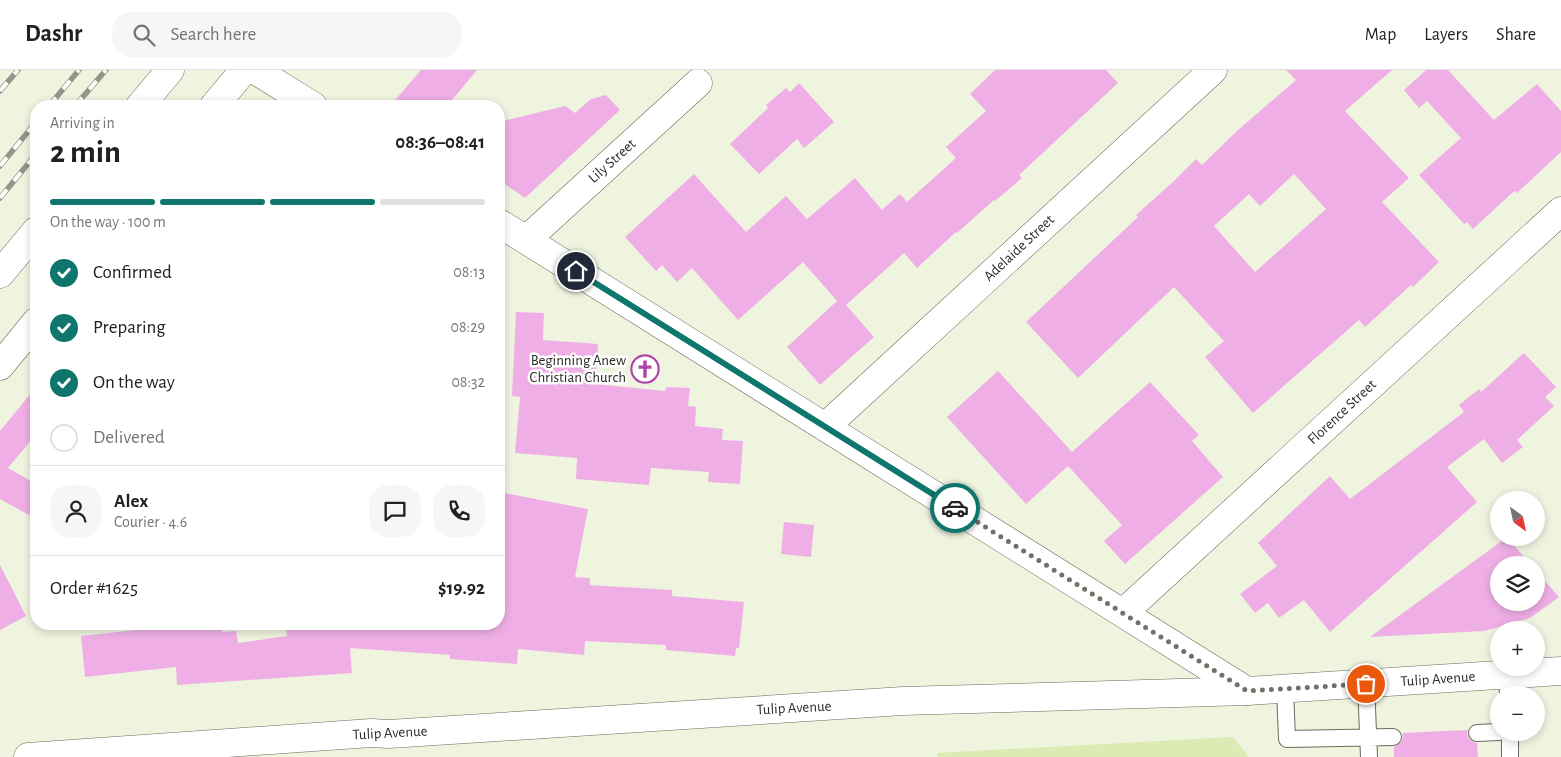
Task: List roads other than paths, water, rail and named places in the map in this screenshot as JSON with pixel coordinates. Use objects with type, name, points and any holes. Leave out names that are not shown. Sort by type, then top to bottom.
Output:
[{"type":"street","points":[[145,100],[170,70]]},
{"type":"street","points":[[219,100],[244,70]]},
{"type":"street","points":[[255,70],[303,100]]},
{"type":"street","name":"Adelaide Street","points":[[825,426],[1213,70]]},
{"type":"street","name":"Lily Street","points":[[526,240],[698,83]]},
{"type":"street","name":"Florence Street","points":[[1123,613],[1561,211]]},
{"type":"street","points":[[505,227],[1247,691]]},
{"type":"street","points":[[0,274],[30,238]]},
{"type":"street","points":[[0,366],[30,329]]},
{"type":"street","name":"Tulip Avenue","points":[[28,757],[371,733],[389,734],[893,702],[1247,691],[1366,684],[1508,685],[1561,671]]},
{"type":"lane","points":[[1366,684],[1369,757]]},
{"type":"lane","points":[[1285,689],[1287,739],[1393,737]]},
{"type":"lane","points":[[1477,733],[1490,732]]},
{"type":"lane","points":[[1510,741],[1510,757]]},
{"type":"railway","points":[[0,91],[18,70]]},
{"type":"railway","points":[[54,100],[79,70]]},
{"type":"railway","points":[[80,100],[106,70]]},
{"type":"railway","points":[[0,166],[30,129]]},
{"type":"railway","points":[[0,198],[30,161]]},
{"type":"place","name":"Beginning Anew Christian Church","points":[[645,369]]}]
